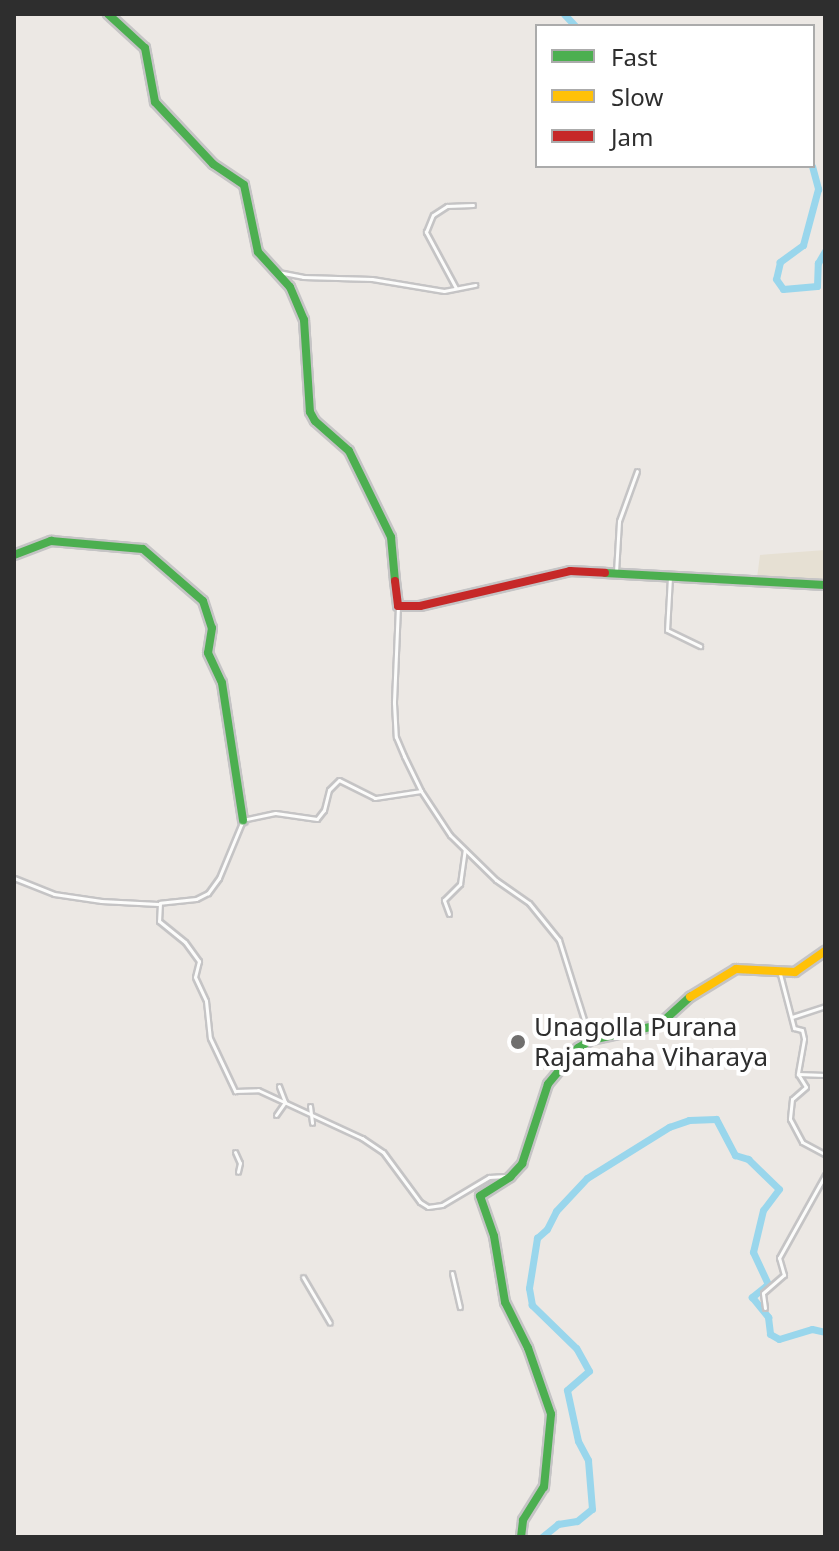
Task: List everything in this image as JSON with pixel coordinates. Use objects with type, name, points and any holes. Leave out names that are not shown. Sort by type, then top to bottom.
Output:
[{"type":"main road","points":[[108,14],[145,48],[150,60],[155,102],[213,164],[244,185],[258,252],[290,287],[304,320],[310,412],[315,421],[349,451],[391,537],[398,606],[420,606],[529,583],[552,574],[616,572],[825,585]]},
{"type":"main road","points":[[14,555],[51,541],[143,549],[203,601],[212,628],[208,653],[222,683],[243,820]]},
{"type":"main road","points":[[521,1537],[523,1520],[544,1487],[551,1414],[528,1348],[505,1302],[494,1236],[479,1203],[486,1192],[510,1177],[527,1154],[548,1084],[574,1050],[591,1040],[659,1025],[680,1003],[736,969],[750,967],[780,973],[795,972],[825,951]]},
{"type":"street","points":[[456,288],[426,232],[433,215],[447,206],[473,205]]},
{"type":"street","points":[[274,271],[303,277],[372,279],[444,291],[475,285]]},
{"type":"street","points":[[616,572],[619,521],[637,471]]},
{"type":"street","points":[[670,577],[667,630],[700,646]]},
{"type":"street","points":[[398,606],[395,728],[421,791],[450,835],[529,903],[559,940],[591,1040]]},
{"type":"street","points":[[14,878],[54,894],[159,904],[196,899],[208,893],[219,878],[243,820],[275,813],[317,819],[324,810],[329,790],[339,780],[375,798],[421,791]]},
{"type":"street","points":[[449,914],[444,900],[460,884],[465,850]]},
{"type":"street","points":[[159,904],[159,921],[185,942],[199,961],[195,977],[206,1001],[210,1038],[235,1091],[251,1089],[362,1138],[383,1152],[420,1202],[428,1207],[442,1205],[489,1177],[510,1177]]},
{"type":"street","points":[[780,973],[794,1028],[804,1033],[798,1074],[806,1087],[792,1099],[790,1119],[794,1132],[802,1142],[825,1154]]},
{"type":"street","points":[[792,1017],[825,1006]]},
{"type":"street","points":[[798,1074],[825,1075]]},
{"type":"street","points":[[279,1086],[285,1102]]},
{"type":"street","points":[[276,1115],[285,1102]]},
{"type":"street","points":[[310,1106],[312,1123]]},
{"type":"street","points":[[235,1152],[240,1163],[238,1172]]},
{"type":"street","points":[[765,1308],[763,1293],[784,1275],[779,1258],[825,1175]]},
{"type":"street","points":[[452,1273],[460,1307]]},
{"type":"street","points":[[303,1277],[330,1323]]},
{"type":"shaded area","points":[[825,550],[825,583],[757,578],[760,555]]},
{"type":"waterway","points":[[564,14],[573,24]]},
{"type":"waterway","points":[[813,168],[818,189],[803,245],[780,262],[776,279],[783,289],[817,286],[818,263],[825,251]]},
{"type":"waterway","points":[[542,1537],[558,1524],[577,1521],[592,1509],[588,1460],[578,1441],[567,1390],[589,1371],[576,1348],[532,1305],[529,1288],[537,1238],[547,1229],[556,1211],[587,1178],[669,1127],[689,1120],[716,1119],[735,1155],[748,1159],[779,1189],[763,1210],[753,1252],[768,1284],[752,1297],[768,1317],[770,1334],[779,1339],[812,1329],[825,1332]]},
{"type":"traffic: fast","points":[[108,14],[145,48],[155,102],[213,164],[244,185],[258,252],[290,287],[304,320],[310,412],[315,421],[349,451],[391,537],[395,581]]},
{"type":"traffic: fast","points":[[14,555],[51,541],[143,549],[203,601],[212,628],[208,653],[222,683],[243,820]]},
{"type":"traffic: fast","points":[[605,573],[825,585]]},
{"type":"traffic: fast","points":[[521,1537],[523,1520],[544,1487],[551,1414],[528,1348],[505,1302],[494,1236],[480,1196],[510,1177],[522,1164],[548,1084],[578,1048],[591,1040],[659,1025],[690,997]]},
{"type":"traffic: slow","points":[[690,997],[736,969],[795,972],[825,951]]},
{"type":"traffic: jam","points":[[395,581],[398,606],[420,606],[570,571],[605,573]]},
{"type":"place","name":"Unagolla Purana Rajamaha Viharaya","points":[[518,1042]]}]
